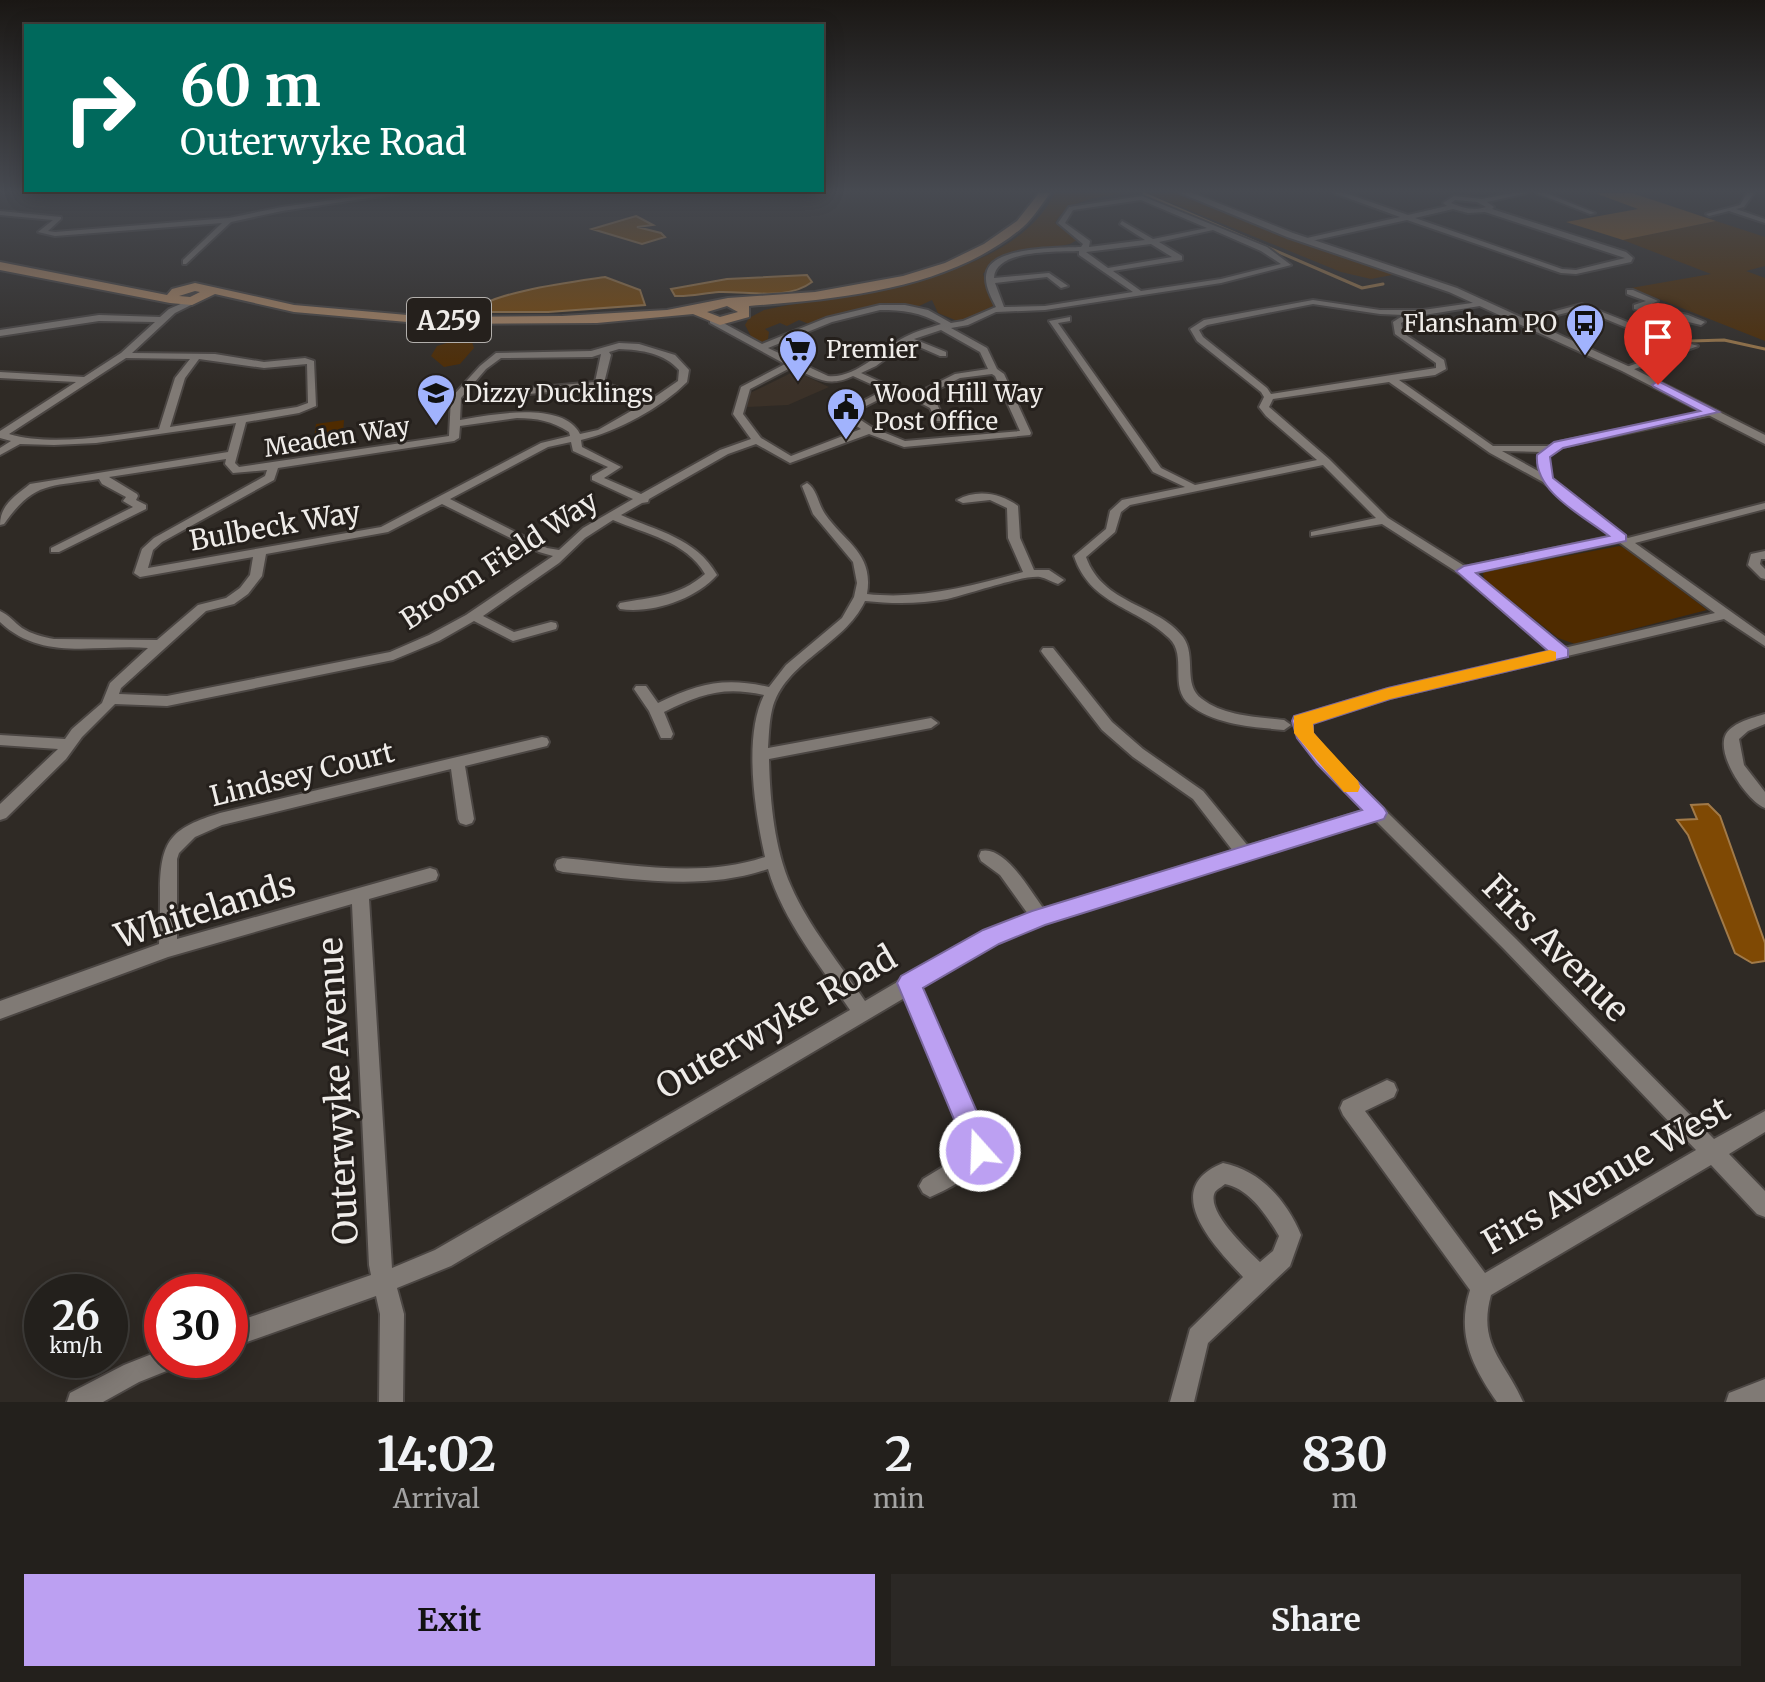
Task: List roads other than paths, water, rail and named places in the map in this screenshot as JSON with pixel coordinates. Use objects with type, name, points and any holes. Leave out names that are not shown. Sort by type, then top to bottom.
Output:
[{"type":"main road","points":[[707,316],[869,287],[948,265],[961,258]]},
{"type":"main road","points":[[1361,258],[1483,303],[1626,369],[1765,440]]},
{"type":"main road","points":[[0,266],[136,292],[171,304],[202,296]]},
{"type":"main road","points":[[136,292],[182,290],[202,296]]},
{"type":"main road","points":[[171,304],[182,290]]},
{"type":"main road","name":"A259","points":[[202,296],[236,297],[366,315],[448,320],[707,316]]},
{"type":"street","points":[[186,262],[190,258]]},
{"type":"street","points":[[1001,309],[991,281],[992,267],[1008,258]]},
{"type":"street","points":[[1090,258],[1138,292]]},
{"type":"street","points":[[1107,270],[1176,258]]},
{"type":"street","points":[[707,316],[792,364],[826,379],[837,380],[884,358],[907,339],[1001,309],[1045,308],[1221,281],[1287,265],[1278,258]]},
{"type":"street","points":[[1522,258],[1555,270],[1576,272],[1629,258]]},
{"type":"street","points":[[991,281],[1049,275],[1064,286]]},
{"type":"street","points":[[1630,292],[1654,301],[1637,307],[1666,318],[1683,314],[1701,322]]},
{"type":"street","points":[[1388,328],[1438,358],[1442,366],[1435,372],[1269,397],[1200,339],[1194,329],[1204,323],[1313,302],[1397,314],[1427,313]]},
{"type":"street","points":[[1399,334],[1397,322],[1483,303]]},
{"type":"street","points":[[124,355],[215,357],[264,365],[311,363],[314,399],[310,407],[83,441],[18,441],[4,438],[3,431],[124,355],[162,320],[171,304]]},
{"type":"street","points":[[1522,321],[1582,306],[1650,334],[1632,339]]},
{"type":"street","points":[[1347,307],[1378,322]]},
{"type":"street","points":[[760,348],[817,325],[875,310],[917,311],[984,350],[993,371]]},
{"type":"street","points":[[733,331],[740,311]]},
{"type":"street","points":[[1617,319],[1647,311]]},
{"type":"street","points":[[0,333],[99,318],[162,320]]},
{"type":"street","points":[[1067,319],[1053,321],[1157,470],[1161,484],[1152,494]]},
{"type":"street","points":[[907,339],[943,354]]},
{"type":"street","points":[[577,438],[601,432],[654,403],[682,382],[681,365],[661,352],[619,346],[603,351],[493,357],[456,398],[456,424],[513,415],[538,415],[569,427],[577,438],[577,449],[616,467],[596,478],[644,500]]},
{"type":"street","points":[[1626,369],[1694,346]]},
{"type":"street","points":[[599,384],[607,355],[603,351]]},
{"type":"street","points":[[164,430],[180,378],[195,358]]},
{"type":"street","points":[[792,364],[754,381],[742,393],[738,414],[757,440],[790,460],[869,430]]},
{"type":"street","points":[[891,390],[849,411],[851,418],[869,430],[904,444],[1026,433],[999,374],[993,371],[958,376],[916,397]]},
{"type":"street","points":[[854,373],[934,406],[939,419]]},
{"type":"street","points":[[0,375],[85,380]]},
{"type":"street","points":[[1391,379],[1488,446],[1547,480],[1723,615],[1765,642]]},
{"type":"street","points":[[529,391],[599,384],[654,403]]},
{"type":"street","points":[[1269,397],[1264,407],[1269,414],[1325,461],[1384,520],[1464,571],[1562,653]]},
{"type":"street","points":[[1488,446],[1548,449],[1712,412]]},
{"type":"street","name":"Meaden Way","points":[[242,419],[231,455],[231,469],[237,471],[448,440],[456,435],[456,424]]},
{"type":"street","name":"Bulbeck Way","points":[[273,466],[270,478],[158,540],[148,549],[140,573],[375,533],[545,445],[577,438]]},
{"type":"street","name":"Broom Field Way","points":[[112,699],[167,701],[393,656],[420,646],[553,563],[575,537],[724,452],[757,440]]},
{"type":"street","points":[[0,452],[18,441]]},
{"type":"street","points":[[1547,480],[1542,463],[1548,449]]},
{"type":"street","points":[[0,522],[14,502],[34,486],[231,455]]},
{"type":"street","points":[[1325,461],[1152,494],[1120,506],[1114,527],[1083,551],[1081,563],[1113,597],[1178,640],[1185,654],[1185,690],[1190,698],[1224,714],[1284,725],[1290,718],[1302,727],[1376,697],[1723,615]]},
{"type":"street","points":[[1157,470],[1170,479],[1198,486]]},
{"type":"street","points":[[55,550],[142,507],[129,501],[133,496],[106,482],[103,477]]},
{"type":"street","points":[[807,486],[819,513],[854,552],[862,567],[861,597],[854,612],[789,670],[772,692],[761,730],[760,755],[781,885],[806,930],[861,1010]]},
{"type":"street","points":[[963,500],[991,496],[1012,506],[1014,538],[1030,574]]},
{"type":"street","points":[[443,500],[543,550],[559,554]]},
{"type":"street","points":[[1464,571],[1623,540],[1763,508]]},
{"type":"street","points":[[614,516],[637,528],[666,533],[710,571],[706,581],[664,600],[648,606],[624,606]]},
{"type":"street","points":[[1315,534],[1384,520]]},
{"type":"street","points":[[0,814],[61,755],[67,744],[112,699],[115,686],[202,608],[230,601],[244,591],[256,576],[260,553]]},
{"type":"street","points":[[1765,555],[1755,557],[1754,565],[1765,575]]},
{"type":"street","points":[[861,597],[903,603],[924,601],[1030,574],[1045,573],[1058,580]]},
{"type":"street","points":[[0,615],[5,630],[48,645],[62,647],[124,641],[160,645]]},
{"type":"street","points":[[472,615],[513,637],[551,626]]},
{"type":"street","points":[[1048,651],[1107,726],[1145,759],[1198,795],[1246,855]]},
{"type":"street","points":[[656,710],[717,685],[737,683],[772,692]]},
{"type":"street","points":[[641,689],[656,710],[666,734]]},
{"type":"street","points":[[1765,719],[1743,727],[1732,737],[1731,749],[1742,779],[1765,802]]},
{"type":"street","points":[[760,755],[931,723]]},
{"type":"street","name":"Firs Avenue","points":[[1302,727],[1377,813],[1510,944],[1711,1154],[1765,1206]]},
{"type":"street","points":[[0,740],[67,744]]},
{"type":"street","name":"Lindsey Court","points":[[168,949],[169,859],[172,850],[191,832],[220,819],[542,742]]},
{"type":"street","points":[[457,763],[466,819]]},
{"type":"street","name":"Outerwyke Road","points":[[248,1329],[386,1283],[443,1258],[861,1010],[991,937],[1040,917],[1377,813]]},
{"type":"street","points":[[987,856],[1006,870],[1040,917]]},
{"type":"street","points":[[563,865],[716,876],[748,871],[775,860]]},
{"type":"street","name":"Whitelands","points":[[0,1010],[168,949],[430,875]]},
{"type":"street","name":"Outerwyke Avenue","points":[[360,895],[380,1265],[392,1314],[391,1402]]},
{"type":"street","points":[[909,983],[980,1151],[971,1161],[930,1186]]},
{"type":"street","name":"Firs Avenue West","points":[[1387,1090],[1350,1108],[1482,1288]]},
{"type":"street","name":"Firs Avenue West","points":[[1511,1402],[1479,1347],[1473,1311],[1482,1288],[1765,1121]]},
{"type":"street","points":[[1182,1402],[1198,1337],[1282,1258],[1290,1235],[1275,1211],[1245,1180],[1223,1173],[1213,1178],[1205,1190],[1207,1218],[1259,1278]]},
{"type":"street","points":[[79,1402],[144,1368]]},
{"type":"street","points":[[1738,1402],[1765,1391]]},
{"type":"waterway","points":[[1293,258],[1362,288],[1383,284]]},
{"type":"waterway","points":[[1658,342],[1724,340],[1765,349]]},
{"type":"place","name":"Flansham PO","points":[[1585,357]]},
{"type":"place","name":"Premier","points":[[798,383]]},
{"type":"place","name":"Dizzy Ducklings","points":[[436,427]]},
{"type":"place","name":"Wood Hill Way Post Office","points":[[846,441]]}]
